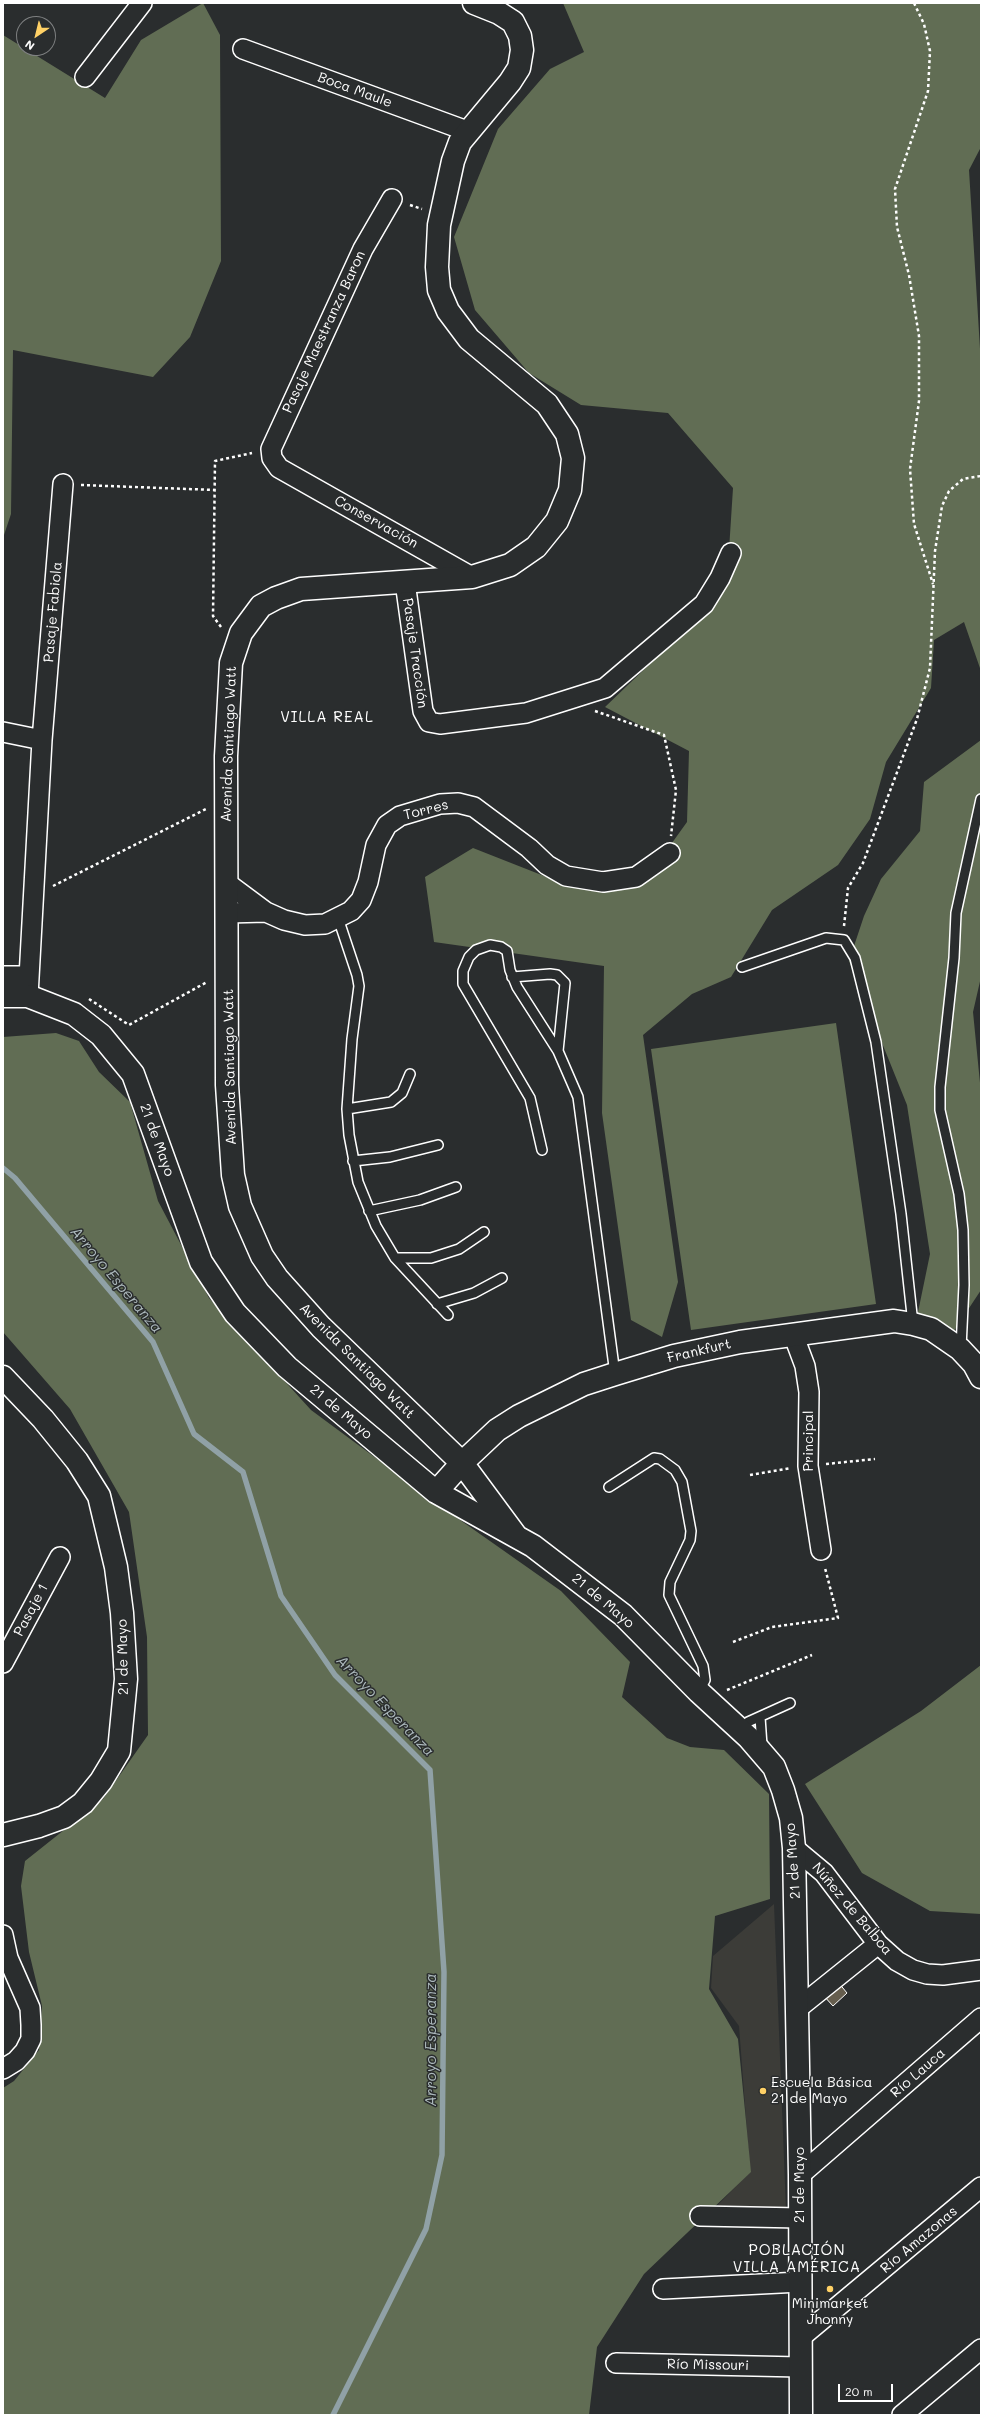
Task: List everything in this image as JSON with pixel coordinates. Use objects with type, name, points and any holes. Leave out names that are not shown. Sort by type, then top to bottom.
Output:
[{"type":"street","points":[[85,77],[142,3]]},
{"type":"street","name":"Avenida Santiago Watt","points":[[474,3],[500,13],[513,22],[520,36],[522,50],[518,68],[510,82],[467,131],[460,142],[453,161],[441,216],[436,267],[440,290],[448,311],[469,339],[547,404],[567,434],[573,458],[570,490],[557,521],[536,547],[510,565],[472,577],[405,582],[365,583],[301,589],[276,598],[261,606],[241,633],[230,663],[229,686],[226,799],[228,970],[227,1085],[233,1175],[240,1206],[262,1256],[296,1301],[462,1463],[516,1536]]},
{"type":"street","name":"Boca Maule","points":[[243,49],[467,131]]},
{"type":"street","name":"Pasaje Maestranza Baron","points":[[271,449],[362,249],[392,199]]},
{"type":"street","name":"Conservación","points":[[271,449],[272,458],[279,468],[472,577]]},
{"type":"street","name":"Pasaje Fabiola","points":[[28,986],[42,740],[63,484]]},
{"type":"street","points":[[566,702],[605,688],[686,622],[704,604],[720,578],[731,553]]},
{"type":"street","name":"Pasaje Tracción","points":[[405,582],[423,711],[429,722],[440,724],[526,714],[566,702]]},
{"type":"street","points":[[3,732],[42,740]]},
{"type":"street","name":"Torres","points":[[227,883],[266,912],[284,920],[305,925],[325,924],[351,911],[361,900],[368,882],[376,845],[387,825],[400,816],[440,804],[458,803],[474,807],[529,848],[548,865],[566,876],[603,882],[636,877],[670,854]]},
{"type":"street","name":"Torres","points":[[227,913],[266,912]]},
{"type":"street","name":"21 de Mayo","points":[[3,976],[28,986],[74,1014],[101,1035],[133,1074],[201,1262],[235,1312],[288,1366],[436,1492],[516,1536],[556,1561],[623,1615],[702,1695],[762,1751],[774,1767],[783,1790],[791,1818],[794,1848],[800,2175],[801,2415]]},
{"type":"street","name":"21 de Mayo","points":[[3,996],[28,986]]},
{"type":"street","name":"Frankfurt","points":[[436,1492],[462,1463],[497,1430],[519,1416],[584,1384],[681,1355],[740,1342],[894,1321],[931,1329],[960,1349],[974,1364],[981,1377]]},
{"type":"street","name":"Principal","points":[[793,1334],[805,1366],[809,1392],[808,1466],[821,1550]]},
{"type":"street","name":"21 de Mayo","points":[[3,1378],[44,1419],[77,1461],[99,1496],[116,1567],[122,1613],[126,1679],[119,1751],[101,1781],[83,1803],[64,1816],[39,1826],[3,1835]]},
{"type":"street","name":"Pasaje 1","points":[[3,1663],[60,1557]]},
{"type":"street","name":"Núñez de Balboa","points":[[794,1848],[811,1861],[838,1889],[878,1944],[897,1962],[913,1970],[943,1974],[981,1970]]},
{"type":"street","points":[[3,1935],[8,1958],[30,2008],[31,2025],[31,2039],[25,2051],[16,2061],[3,2068]]},
{"type":"street","points":[[796,2009],[878,1944]]},
{"type":"street","name":"Río Lauca","points":[[800,2175],[981,2018]]},
{"type":"street","name":"Río Amazonas","points":[[800,2338],[981,2187]]},
{"type":"street","points":[[700,2216],[800,2218]]},
{"type":"street","points":[[663,2289],[800,2282]]},
{"type":"street","points":[[902,2415],[981,2349]]},
{"type":"street","name":"Río Missouri","points":[[616,2363],[800,2367]]},
{"type":"lane","points":[[960,1349],[964,1285],[963,1230],[959,1194],[940,1110],[940,1087],[954,951],[956,913],[981,799]]},
{"type":"lane","points":[[338,918],[357,975],[359,986],[352,1039],[347,1109],[353,1161],[369,1211],[395,1258],[448,1315]]},
{"type":"lane","points":[[742,967],[826,938],[844,940],[855,958],[876,1042],[901,1214],[913,1324]]},
{"type":"lane","points":[[542,1150],[530,1098],[463,984],[463,971],[469,957],[476,950],[496,945],[507,951],[512,977],[558,1051],[578,1097],[615,1374]]},
{"type":"lane","points":[[512,977],[550,974],[556,975],[565,984],[558,1051]]},
{"type":"lane","points":[[347,1109],[391,1102],[402,1093],[410,1074]]},
{"type":"lane","points":[[353,1161],[390,1157],[438,1145]]},
{"type":"lane","points":[[369,1211],[420,1200],[456,1187]]},
{"type":"lane","points":[[395,1258],[431,1258],[459,1249],[484,1232]]},
{"type":"lane","points":[[437,1304],[474,1293],[502,1278]]},
{"type":"lane","points":[[609,1487],[654,1458],[660,1459],[675,1470],[682,1482],[691,1531],[690,1540],[670,1582],[669,1595],[703,1666],[704,1685],[702,1695]]},
{"type":"lane","points":[[748,1722],[790,1704]]},
{"type":"lane","points":[[760,1717],[762,1751]]},
{"type":"path","points":[[914,3],[924,24],[930,51],[928,91],[895,189],[897,228],[909,275],[919,336],[919,401],[910,469],[914,524],[933,584]]},
{"type":"path","points":[[392,199],[441,216]]},
{"type":"path","points":[[235,647],[213,616],[215,461],[271,449]]},
{"type":"path","points":[[844,940],[844,912],[848,888],[863,863],[917,719],[930,668],[935,551],[942,506],[949,491],[963,479],[981,476]]},
{"type":"path","points":[[63,484],[215,490]]},
{"type":"path","points":[[566,702],[664,735],[676,790],[670,854]]},
{"type":"path","points":[[33,896],[226,799]]},
{"type":"path","points":[[86,998],[93,1000],[129,1025],[228,970]]},
{"type":"path","points":[[733,1642],[772,1627],[838,1618],[821,1550]]},
{"type":"path","points":[[702,1695],[812,1655]]},
{"type":"shaded area","name":"Escuela Básica 21 de Mayo","points":[[774,1904],[786,2210],[709,2214],[750,2172],[739,2026],[711,1988],[713,1956]]},
{"type":"green space","points":[[203,3],[220,35],[221,261],[190,337],[153,377],[13,350],[11,514],[3,538],[3,35],[16,43],[16,56],[37,56],[105,98],[141,40]]},
{"type":"green space","points":[[563,3],[981,3],[981,147],[969,170],[981,365],[981,671],[964,622],[934,640],[931,688],[886,762],[870,819],[838,865],[772,910],[731,977],[692,994],[643,1035],[678,1282],[662,1337],[631,1320],[602,1113],[604,966],[434,942],[425,877],[473,848],[567,885],[654,868],[687,822],[689,751],[605,707],[705,611],[729,550],[733,488],[668,413],[581,405],[529,373],[475,310],[454,237],[498,129],[550,69],[584,52]]},
{"type":"green space","points":[[981,740],[981,977],[973,1012],[981,1093],[981,1290],[950,1337],[917,1317],[930,1254],[907,1105],[849,961],[864,916],[881,879],[920,831],[924,782]]},
{"type":"green space","points":[[836,1023],[876,1304],[691,1330],[651,1049]]},
{"type":"green space","points":[[56,1033],[79,1041],[99,1072],[130,1102],[158,1201],[209,1298],[311,1410],[453,1515],[561,1591],[630,1662],[622,1697],[667,1738],[690,1747],[724,1750],[769,1794],[770,1899],[715,1916],[709,1989],[738,2039],[751,2172],[644,2274],[597,2347],[589,2415],[3,2415],[3,2088],[14,2081],[39,2050],[42,2006],[29,1952],[21,1886],[25,1861],[103,1799],[148,1735],[147,1637],[129,1512],[70,1409],[3,1332],[3,1037]]},
{"type":"green space","points":[[981,1665],[981,1914],[930,1911],[862,1873],[805,1784],[921,1711]]},
{"type":"building","points":[[838,1982],[847,1993],[833,2006],[823,1995]]},
{"type":"waterway","name":"Arroyo Esperanza","points":[[3,1168],[15,1178],[153,1342],[194,1434],[243,1472],[281,1596],[335,1675],[430,1770],[444,1972],[442,2155],[426,2229],[333,2415]]},
{"type":"place","name":"Escuela Básica 21 de Mayo","points":[[763,2091]]},
{"type":"place","name":"Minimarket Jhonny","points":[[830,2289]]},
{"type":"district","name":"VILLA REAL","points":[[327,717]]},
{"type":"district","name":"POBLACIÓN VILLA AMÉRICA","points":[[797,2258]]}]
